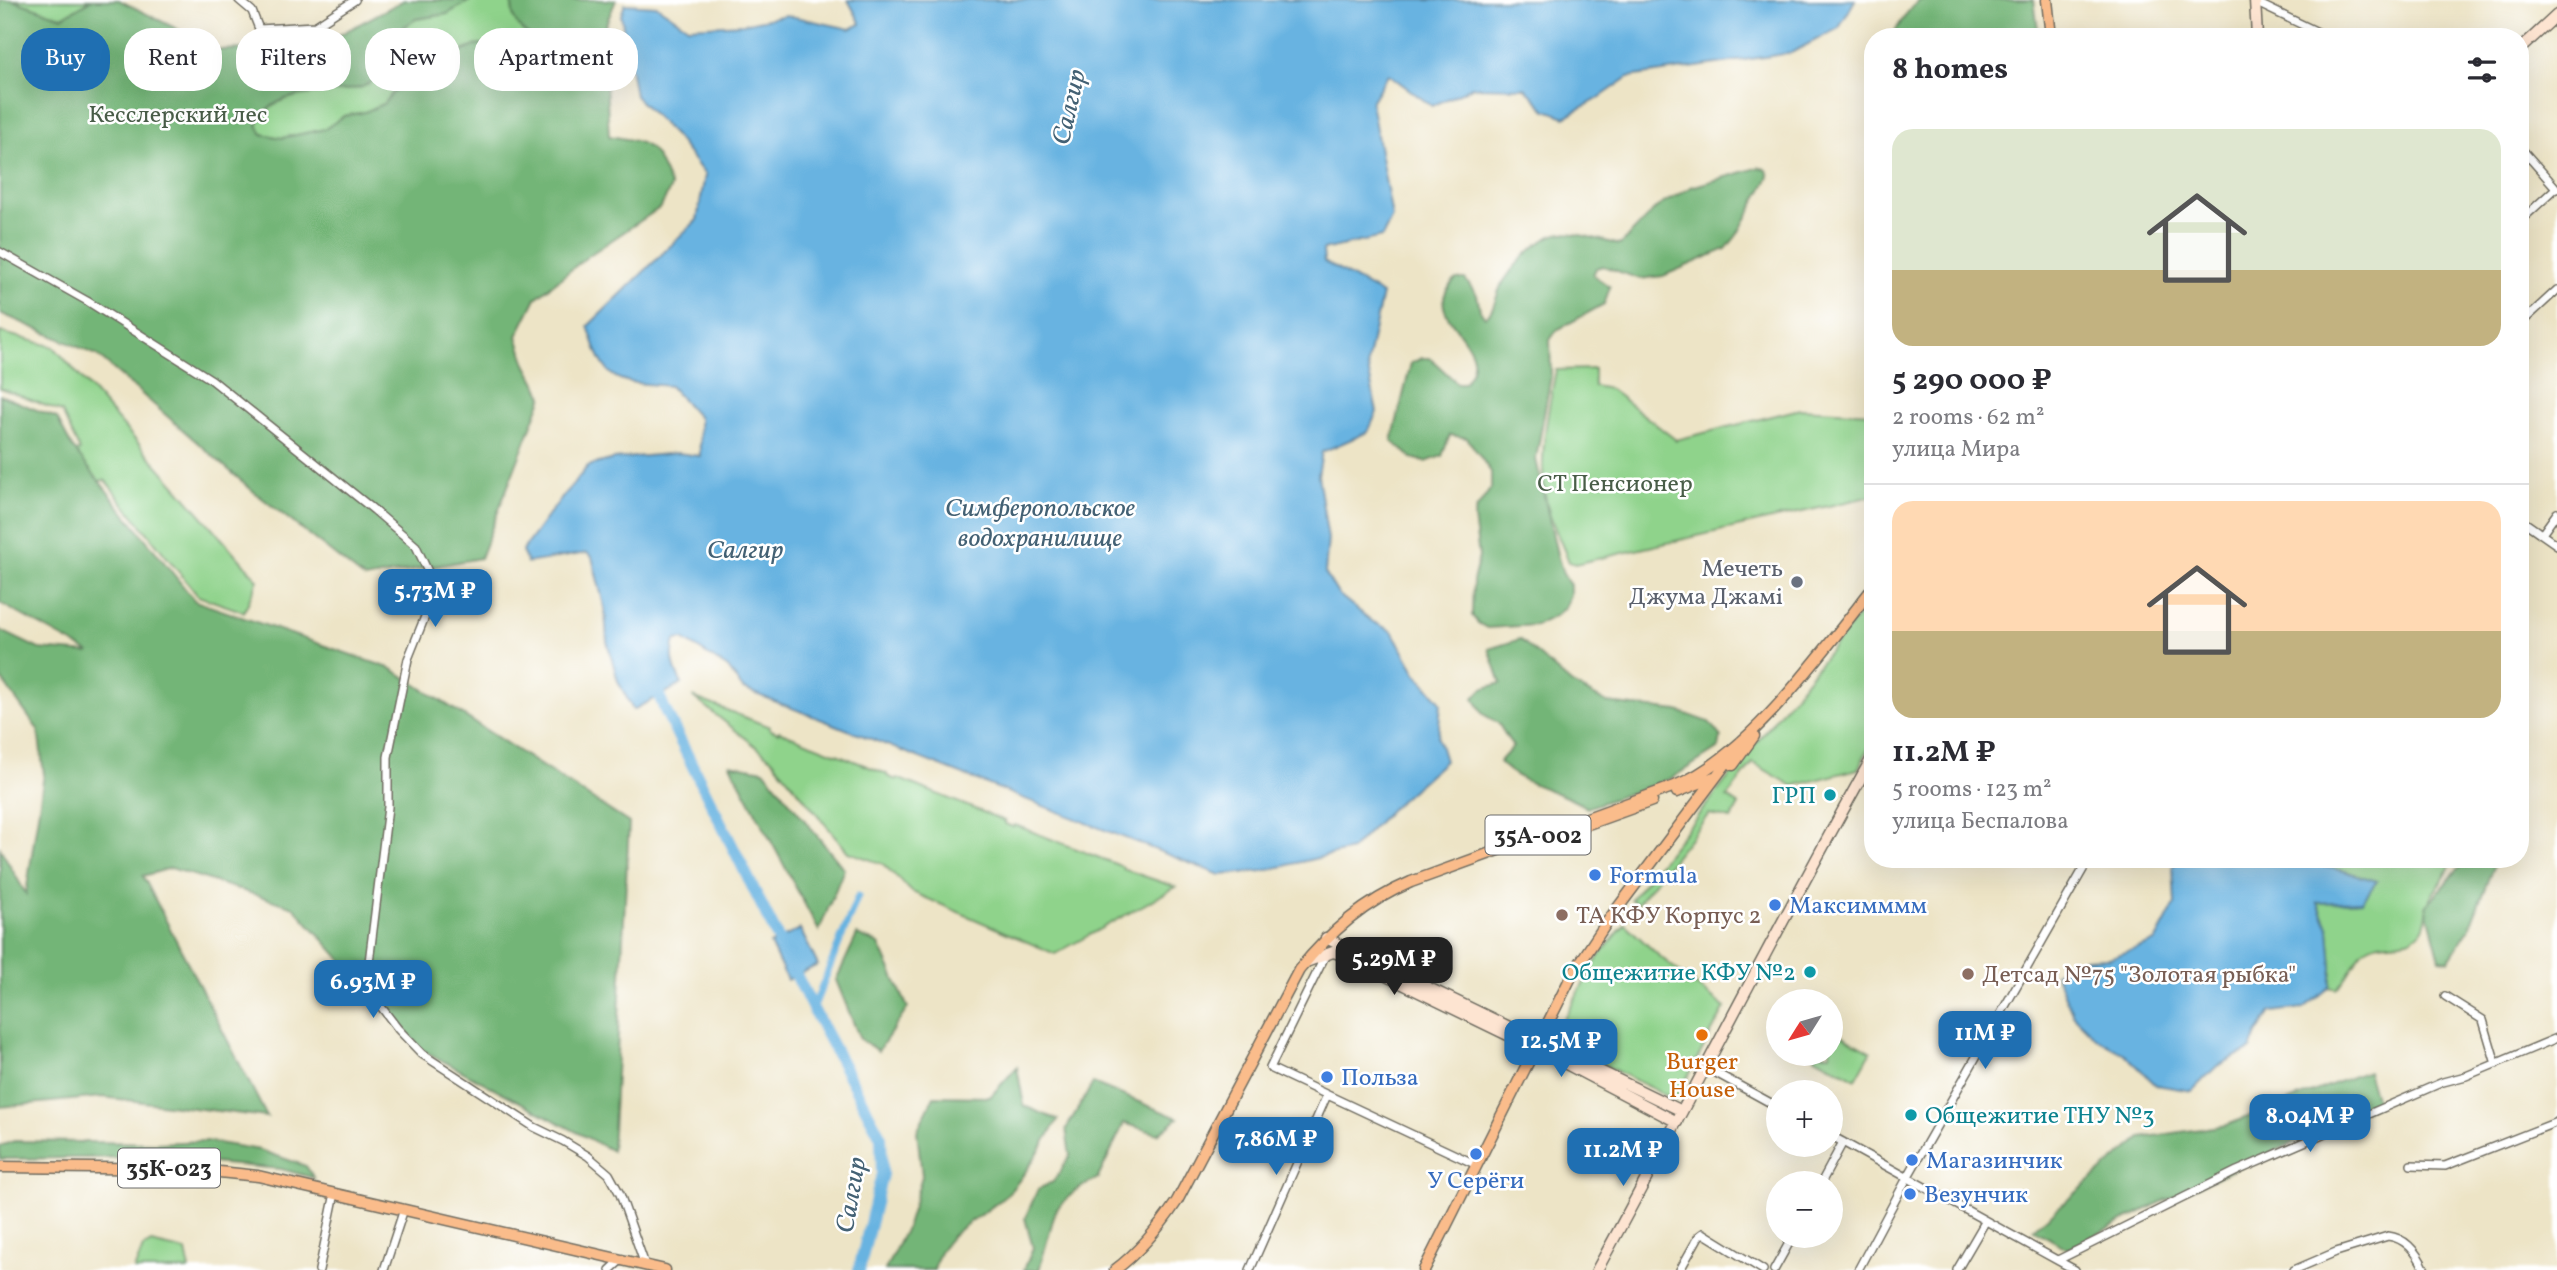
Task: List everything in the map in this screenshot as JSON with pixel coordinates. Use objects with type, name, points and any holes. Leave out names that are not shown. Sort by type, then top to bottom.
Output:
[{"type":"main road","points":[[2047,0],[2050,28]]},
{"type":"main road","points":[[2255,1],[2256,28]]},
{"type":"main road","points":[[2529,41],[2557,15]]},
{"type":"main road","name":"35А-002","points":[[1729,769],[1864,599]]},
{"type":"main road","name":"35А-002","points":[[1326,939],[1363,907],[1411,882],[1686,781],[1712,765],[1750,732],[1791,688]]},
{"type":"main road","points":[[1424,1270],[1560,997],[1585,955],[1750,732]]},
{"type":"main road","points":[[1115,1270],[1144,1245],[1175,1204],[1274,1015],[1306,962],[1326,939],[1351,920],[1401,892],[1619,814],[1729,769]]},
{"type":"main road","points":[[1661,850],[1729,769]]},
{"type":"main road","points":[[1597,1270],[1864,773]]},
{"type":"main road","points":[[1326,939],[1680,1116]]},
{"type":"main road","points":[[1306,962],[1333,952],[1343,955],[1537,1045]]},
{"type":"main road","name":"35К-023","points":[[0,1167],[190,1169],[258,1176],[666,1270]]},
{"type":"street","points":[[239,0],[252,11],[259,29],[315,26],[355,0]]},
{"type":"street","points":[[2255,1],[2310,28]]},
{"type":"street","points":[[2529,158],[2556,189],[2529,213]]},
{"type":"street","points":[[0,252],[87,301],[212,380],[416,546],[436,589],[408,659],[388,757],[388,807],[366,987],[398,1030],[422,1054],[534,1127],[588,1156],[609,1174],[620,1194],[645,1265]]},
{"type":"street","points":[[2529,316],[2557,290]]},
{"type":"street","points":[[2542,534],[2557,513]]},
{"type":"street","points":[[2529,525],[2557,545]]},
{"type":"street","points":[[1858,1270],[1907,1178],[2084,868]]},
{"type":"street","points":[[1326,954],[1270,1068],[1477,1165]]},
{"type":"street","points":[[2445,996],[2483,1020],[2497,1064]]},
{"type":"street","points":[[2058,1260],[2237,1171],[2443,1082],[2466,1076],[2557,1038]]},
{"type":"street","points":[[1707,1068],[1766,1100]]},
{"type":"street","points":[[1250,1270],[1327,1095]]},
{"type":"street","points":[[2411,1165],[2445,1166],[2557,1122]]},
{"type":"street","points":[[1843,1142],[2075,1270]]},
{"type":"street","points":[[319,1270],[335,1193]]},
{"type":"street","points":[[384,1270],[404,1209]]},
{"type":"street","points":[[1957,1270],[1985,1222]]},
{"type":"street","points":[[1680,1270],[1703,1233],[1763,1270]]},
{"type":"street","points":[[2294,1270],[2336,1252],[2381,1238],[2395,1237],[2409,1245],[2425,1270]]},
{"type":"street","points":[[1774,1270],[1786,1248]]},
{"type":"street","points":[[610,1270],[621,1260]]},
{"type":"green space","name":"Кесслерский лес","points":[[0,0],[12,0],[62,17],[88,2],[87,0],[119,0],[175,28],[124,28],[124,91],[222,91],[222,50],[236,49],[236,91],[339,91],[289,98],[276,103],[265,112],[257,125],[262,134],[282,138],[325,129],[344,116],[365,112],[383,104],[395,91],[460,91],[460,52],[474,46],[474,91],[606,91],[609,136],[644,144],[655,155],[671,187],[661,207],[588,256],[536,298],[517,336],[526,364],[543,396],[480,558],[365,579],[253,491],[97,355],[0,313]]},
{"type":"green space","points":[[12,0],[87,0],[89,1],[62,17]]},
{"type":"green space","points":[[404,0],[471,0],[447,14],[416,19],[402,28],[365,28],[365,86],[351,89],[351,29]]},
{"type":"green space","points":[[471,0],[511,0],[514,19],[528,28],[474,28],[474,46],[460,52],[460,28],[402,28],[416,19],[447,14]]},
{"type":"green space","points":[[511,0],[616,0],[604,28],[520,28],[514,18]]},
{"type":"green space","points":[[1920,0],[2034,0],[2038,28],[1897,28]]},
{"type":"green space","points":[[365,85],[365,91],[396,91],[384,104],[365,112],[344,116],[325,129],[282,138],[262,134],[257,126],[265,113],[289,98],[351,91],[351,88]]},
{"type":"green space","points":[[1760,167],[1767,170],[1769,177],[1737,235],[1726,249],[1663,276],[1640,279],[1603,266],[1596,268],[1593,275],[1610,287],[1604,304],[1557,330],[1550,340],[1551,376],[1536,459],[1557,554],[1563,574],[1570,585],[1570,595],[1564,608],[1537,625],[1487,628],[1478,623],[1472,616],[1473,581],[1479,557],[1474,518],[1476,510],[1491,488],[1491,472],[1467,438],[1450,435],[1442,456],[1426,462],[1412,458],[1392,441],[1411,363],[1430,358],[1457,383],[1464,383],[1472,368],[1472,355],[1444,306],[1445,293],[1456,279],[1465,279],[1477,295],[1480,310],[1485,317],[1491,311],[1500,288],[1511,271],[1547,238],[1566,233],[1620,245],[1657,207],[1691,187]]},
{"type":"green space","points":[[0,332],[54,347],[258,580],[244,612],[198,596],[105,480],[0,492],[0,464],[80,451],[62,412],[0,388]]},
{"type":"green space","name":"СТ Пенсионер","points":[[1594,369],[1594,386],[1610,389],[1676,440],[1800,409],[1864,413],[1864,498],[1575,564],[1569,562],[1550,516],[1543,480],[1546,424],[1556,370]]},
{"type":"green space","points":[[0,395],[57,418],[72,447],[195,601],[392,669],[629,823],[612,1151],[422,1050],[294,907],[171,868],[143,876],[267,1117],[102,1097],[0,1107],[0,848],[26,894],[44,774],[38,730],[0,677],[0,630],[39,649],[90,653],[0,603]]},
{"type":"green space","points":[[1864,608],[1864,757],[1858,769],[1793,786],[1753,763],[1727,797],[1739,805],[1731,819],[1709,814],[1637,904],[1631,899]]},
{"type":"green space","points":[[1520,639],[1572,684],[1607,703],[1678,711],[1709,722],[1721,737],[1719,748],[1670,779],[1587,808],[1519,777],[1499,762],[1513,747],[1498,723],[1483,714],[1474,698],[1482,689],[1501,683],[1489,649]]},
{"type":"green space","points":[[693,697],[770,727],[769,729],[778,733],[779,731],[887,774],[896,780],[897,778],[1005,821],[1005,824],[1013,827],[1015,825],[1123,869],[1176,887],[1055,954],[912,892],[883,864],[848,852],[772,759]]},
{"type":"green space","points":[[730,764],[764,770],[844,869],[819,931]]},
{"type":"green space","points":[[2331,868],[2448,868],[2429,901],[2426,921],[2421,931],[2411,939],[2380,943],[2364,950],[2336,989],[2330,987],[2332,968],[2329,929],[2318,903],[2362,901],[2377,881]]},
{"type":"green space","points":[[2493,868],[2469,929],[2449,960],[2440,959],[2426,906],[2457,870]]},
{"type":"green space","points":[[1625,924],[1658,955],[1725,1008],[1675,1100],[1552,1039],[1599,956]]},
{"type":"green space","points":[[857,935],[879,944],[908,1008],[878,1051],[860,1039],[836,980]]},
{"type":"green space","points":[[1843,1036],[1871,1052],[1856,1079],[1832,1066],[1843,1066]]},
{"type":"green space","points":[[1017,1067],[1024,1106],[1058,1120],[1031,1164],[1002,1199],[955,1233],[939,1255],[934,1270],[885,1270],[907,1226],[922,1176],[917,1131],[934,1096],[990,1097]]},
{"type":"green space","points":[[2367,1071],[2377,1105],[2153,1206],[2068,1249],[2033,1229],[2141,1138],[2227,1125]]},
{"type":"green space","points":[[1093,1083],[1178,1118],[1158,1134],[1124,1123],[1098,1178],[1075,1191],[1056,1209],[1039,1270],[1024,1270],[1033,1248],[1025,1218],[1038,1189],[1053,1182],[1070,1156],[1066,1129]]},
{"type":"green space","points":[[14,1141],[206,1141],[260,1150],[306,1166],[314,1178],[281,1169],[144,1157],[0,1159],[0,1146]]},
{"type":"green space","points":[[151,1243],[186,1251],[190,1270],[134,1270],[143,1248]]},
{"type":"water","name":"Симферопольское водохранилище","points":[[848,0],[1855,0],[1839,28],[1791,53],[1629,77],[1565,117],[1546,110],[1525,88],[1472,87],[1432,106],[1388,74],[1371,102],[1392,217],[1382,237],[1323,250],[1324,262],[1382,294],[1367,364],[1377,412],[1368,432],[1322,452],[1318,475],[1328,539],[1325,573],[1338,594],[1373,622],[1392,631],[1416,673],[1441,702],[1438,738],[1445,761],[1392,808],[1351,850],[1263,871],[1220,875],[743,689],[728,668],[683,639],[675,640],[673,652],[675,668],[682,684],[633,710],[618,681],[607,641],[605,610],[592,557],[587,553],[527,563],[522,551],[588,466],[614,459],[678,453],[700,456],[699,418],[670,386],[635,383],[614,376],[601,360],[588,326],[697,220],[705,175],[675,136],[635,96],[634,91],[638,91],[638,28],[623,28],[621,15],[625,4],[657,6],[688,27],[743,24],[786,15],[850,29],[861,24]]},
{"type":"water","points":[[2173,868],[2331,868],[2377,881],[2362,901],[2318,903],[2329,929],[2332,968],[2330,987],[2304,1008],[2271,1012],[2251,1049],[2217,1066],[2192,1091],[2156,1085],[2125,1054],[2097,1039],[2073,1015],[2055,973],[2084,959],[2109,958],[2155,942],[2175,904]]},
{"type":"water","points":[[800,929],[818,965],[787,980],[770,944]]},
{"type":"waterway","name":"Салгир","points":[[654,683],[813,1009],[881,1137],[882,1174],[859,1270]]},
{"type":"waterway","points":[[813,1009],[858,896]]},
{"type":"place","name":"Мечеть Джума Джамі","points":[[1797,582]]},
{"type":"place","name":"ГРП","points":[[1830,795]]},
{"type":"place","name":"Formula","points":[[1595,875]]},
{"type":"place","name":"Максимммм","points":[[1775,905]]},
{"type":"place","name":"ТА КФУ Корпус 2","points":[[1562,915]]},
{"type":"place","name":"Общежитие КФУ №2","points":[[1810,972]]},
{"type":"place","name":"Детсад №75 \"Золотая рыбка\"","points":[[1968,974]]},
{"type":"place","name":"Burger House","points":[[1702,1035]]},
{"type":"place","name":"Польза","points":[[1327,1077]]},
{"type":"place","name":"Общежитие ТНУ №3","points":[[1911,1115]]},
{"type":"place","name":"У Серёги","points":[[1476,1154]]},
{"type":"place","name":"Магазинчик","points":[[1912,1160]]},
{"type":"place","name":"Везунчик","points":[[1910,1194]]}]
